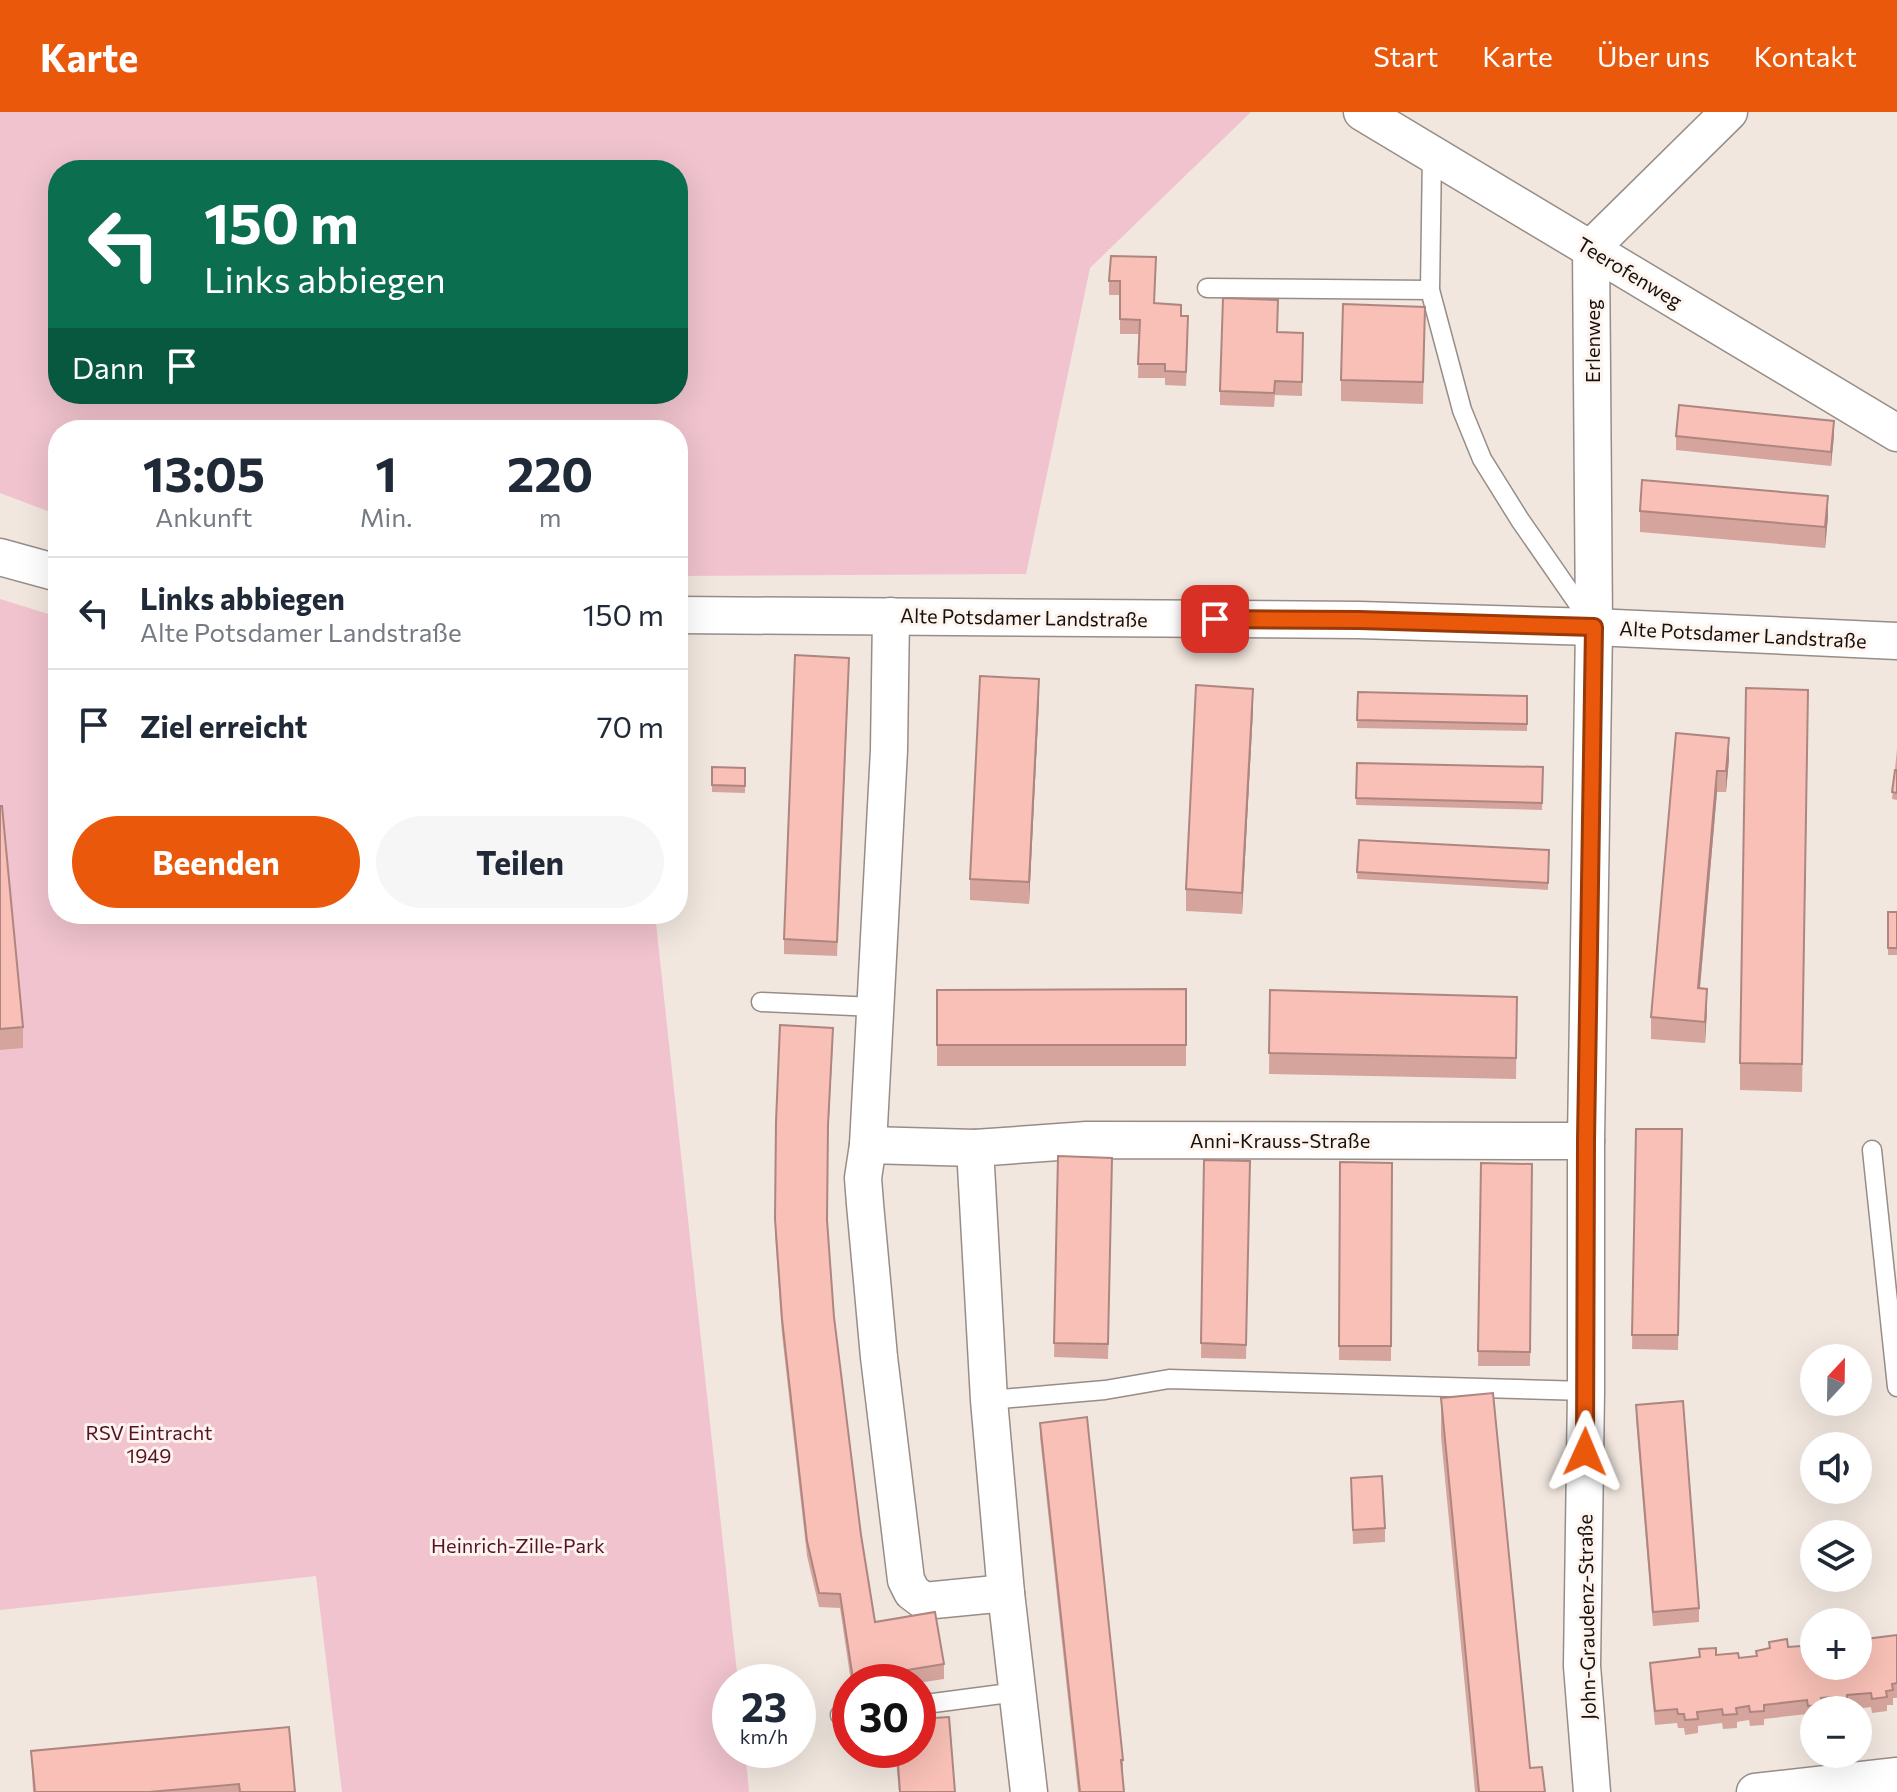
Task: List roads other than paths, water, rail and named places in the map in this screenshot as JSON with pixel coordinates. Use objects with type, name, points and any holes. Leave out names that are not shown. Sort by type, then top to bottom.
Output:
[{"type":"street","name":"Teerofenweg","points":[[1362,112],[1897,433]]},
{"type":"street","points":[[1591,248],[1729,112]]},
{"type":"street","name":"Erlenweg","points":[[1591,248],[1594,627]]},
{"type":"street","points":[[0,557],[48,570]]},
{"type":"street","name":"Alte Potsdamer Landstraße","points":[[688,615],[1359,620],[1897,641]]},
{"type":"street","points":[[891,616],[889,750],[868,1145],[863,1178],[879,1357],[906,1580],[912,1592],[924,1601],[1006,1593]]},
{"type":"street","name":"John-Graudenz-Straße","points":[[1592,1792],[1582,1666],[1594,627]]},
{"type":"street","name":"Anni-Krauss-Straße","points":[[868,1145],[975,1148],[1087,1140],[1586,1141]]},
{"type":"street","points":[[975,1148],[989,1400],[1006,1593],[1029,1792]]},
{"type":"street","points":[[1755,1792],[1897,1776]]},
{"type":"lane","points":[[1432,154],[1430,290],[1462,410],[1482,459],[1594,627]]},
{"type":"lane","points":[[1207,288],[1430,290]]},
{"type":"lane","points":[[761,1002],[875,1007]]},
{"type":"lane","points":[[1872,1150],[1897,1387]]},
{"type":"lane","points":[[989,1400],[1105,1390],[1169,1379],[1586,1391]]},
{"type":"lane","points":[[936,1703],[1017,1692]]},
{"type":"park label","name":"RSV Eintracht 1949","points":[[149,1444]]},
{"type":"park label","name":"Heinrich-Zille-Park","points":[[518,1545]]}]
